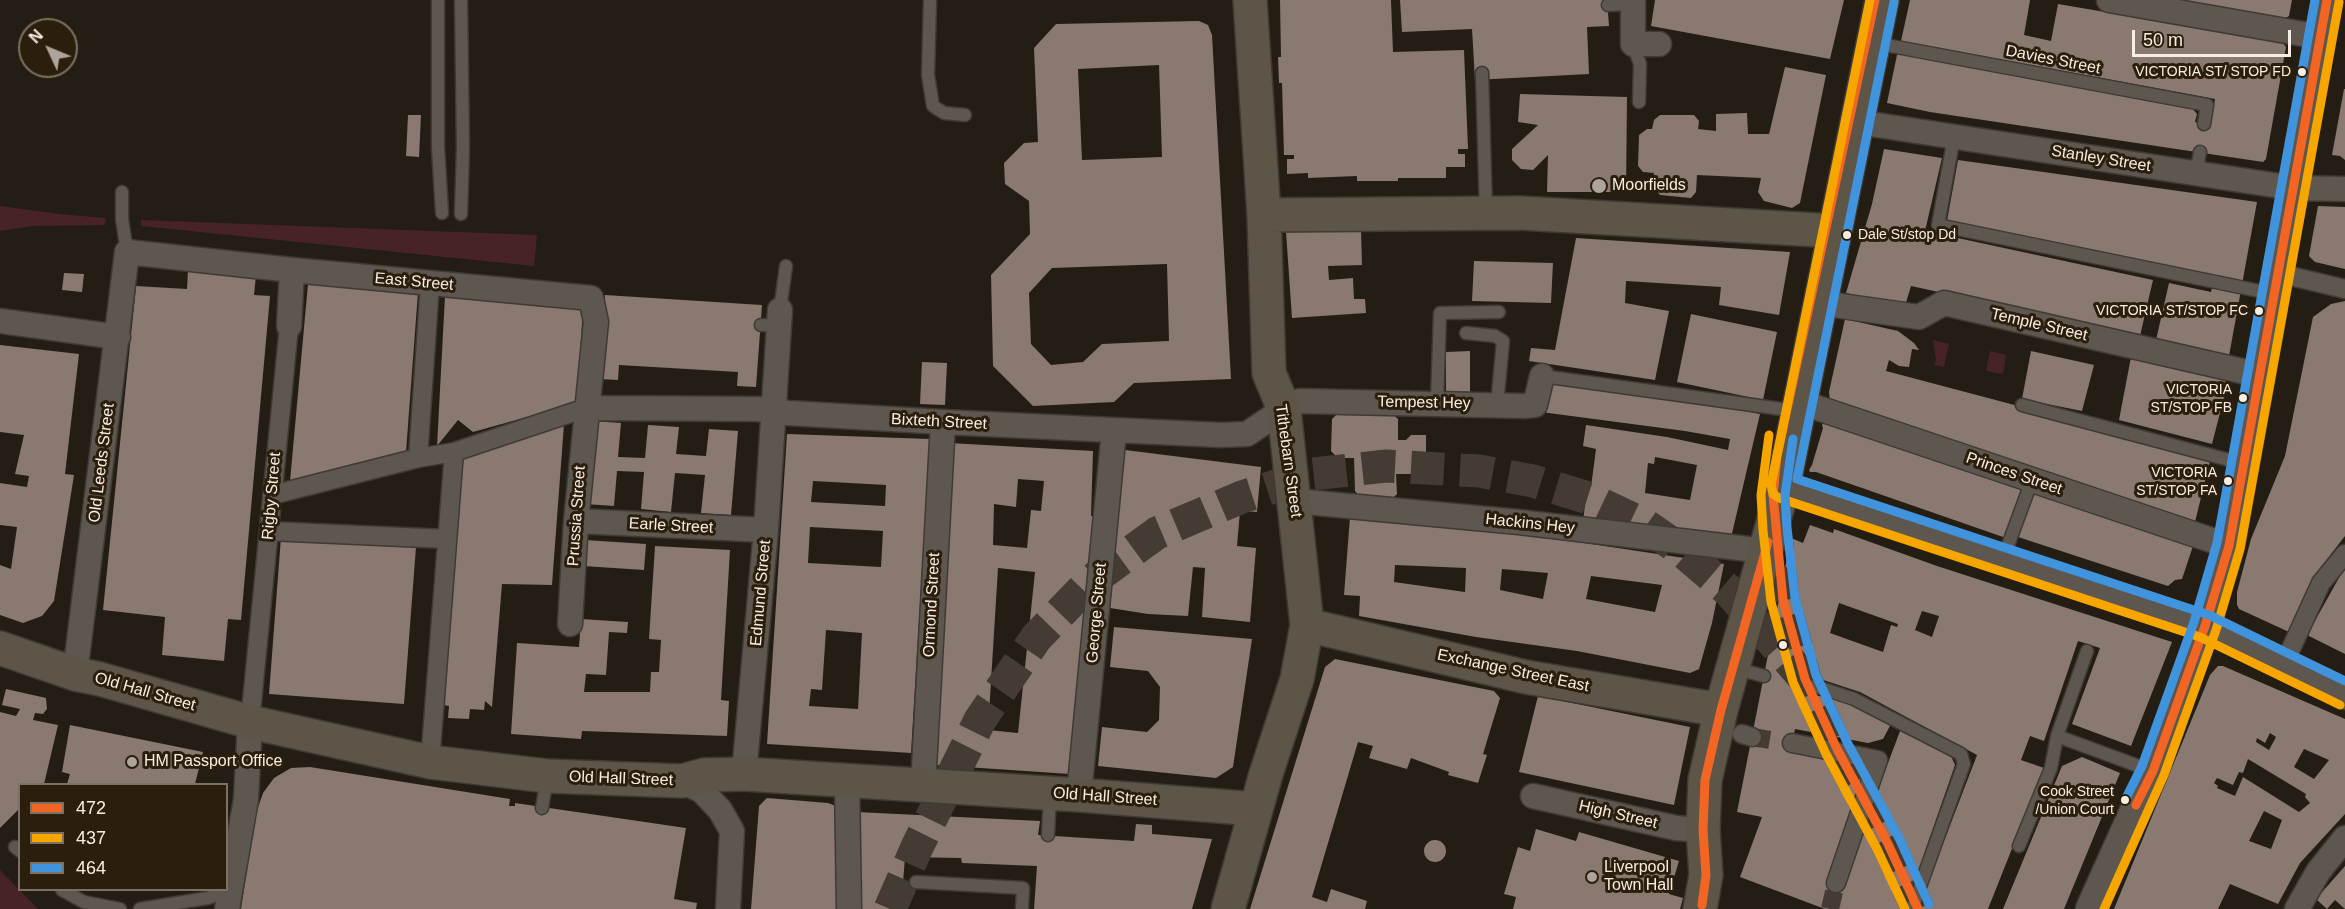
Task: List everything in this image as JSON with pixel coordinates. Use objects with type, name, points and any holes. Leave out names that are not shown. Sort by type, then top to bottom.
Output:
[{"type":"main road","name":"Tithebarn Street","points":[[1228,909],[1256,809],[1297,679],[1307,625],[1284,409],[1269,373],[1264,215],[1250,0]]},
{"type":"main road","points":[[1705,908],[1706,875],[1703,830],[1705,780],[1738,727],[1733,668],[1783,487],[1882,0]]},
{"type":"main road","points":[[1264,215],[1520,213],[1835,231]]},
{"type":"main road","name":"Exchange Street East","points":[[1307,625],[1738,727]]},
{"type":"main road","name":"Old Hall Street","points":[[0,648],[75,674],[250,722],[430,762],[544,792],[682,781],[705,775],[744,774],[1256,809]]},
{"type":"street","points":[[2109,0],[2320,38]]},
{"type":"street","points":[[2091,909],[2152,771],[2205,626],[2229,546],[2327,0]]},
{"type":"street","points":[[1633,2],[1633,44],[1659,44]]},
{"type":"street","name":"Stanley Street","points":[[1857,122],[1954,137],[2198,163],[2293,188],[2345,189]]},
{"type":"street","name":"East Street","points":[[127,252],[591,298],[599,322],[586,408]]},
{"type":"street","name":"Old Leeds Street","points":[[75,674],[127,252]]},
{"type":"street","name":"Rigby Street","points":[[250,722],[289,326],[292,270]]},
{"type":"street","points":[[418,458],[430,283]]},
{"type":"street","points":[[2276,284],[2345,289]]},
{"type":"street","name":"Temple Street","points":[[1820,303],[1919,317],[1944,303],[2259,375]]},
{"type":"street","name":"Edmund Street","points":[[744,774],[774,412],[773,320]]},
{"type":"street","points":[[0,321],[118,337]]},
{"type":"street","name":"Tempest Hey","points":[[1284,409],[1300,401],[1451,408],[1535,405],[1542,376]]},
{"type":"street","name":"Princes Street","points":[[1799,407],[2032,480],[2229,546]]},
{"type":"street","points":[[272,495],[418,458],[454,452],[586,408]]},
{"type":"street","name":"Bixteth Street","points":[[586,408],[758,409],[944,423],[1220,435],[1247,434],[1284,409]]},
{"type":"street","name":"Prussia Street","points":[[570,624],[586,408]]},
{"type":"street","name":"Ormond Street","points":[[923,787],[944,423]]},
{"type":"street","name":"George Street","points":[[1064,795],[1114,431]]},
{"type":"street","points":[[430,762],[454,452]]},
{"type":"street","points":[[1783,487],[2205,626],[2345,694]]},
{"type":"street","name":"Hackins Hey","points":[[1295,501],[1519,522],[1765,551]]},
{"type":"street","name":"Earle Street","points":[[576,521],[766,530]]},
{"type":"street","points":[[269,531],[447,539]]},
{"type":"street","points":[[2284,664],[2321,583],[2345,554]]},
{"type":"street","points":[[229,899],[246,799],[250,722]]},
{"type":"street","points":[[1792,743],[1878,760],[1836,883]]},
{"type":"street","points":[[682,781],[702,791],[720,810],[732,831],[728,909]]},
{"type":"street","points":[[847,782],[849,909]]},
{"type":"street","name":"High Street","points":[[1533,796],[1676,828],[1703,830]]},
{"type":"street","points":[[2300,908],[2318,872],[2345,838]]},
{"type":"lane","points":[[438,0],[438,147],[442,213]]},
{"type":"lane","points":[[461,0],[463,148],[461,214]]},
{"type":"lane","points":[[930,0],[928,75],[933,105],[944,113],[965,115]]},
{"type":"lane","points":[[1608,5],[1633,2]]},
{"type":"lane","name":"Davies Street","points":[[1874,43],[2207,105],[2204,124]]},
{"type":"lane","points":[[1633,44],[1640,64],[1639,102]]},
{"type":"lane","points":[[1482,73],[1486,214]]},
{"type":"lane","points":[[1954,137],[1938,225],[2276,284]]},
{"type":"lane","points":[[122,192],[122,219],[127,252]]},
{"type":"lane","points":[[773,320],[786,266]]},
{"type":"lane","points":[[1451,408],[1440,313],[1499,312]]},
{"type":"lane","points":[[1466,333],[1495,336],[1503,341],[1497,405]]},
{"type":"lane","points":[[1542,376],[1799,407]]},
{"type":"lane","points":[[2022,405],[2244,464]]},
{"type":"lane","points":[[2003,559],[2032,480]]},
{"type":"lane","points":[[2019,846],[2051,768],[2057,736],[2087,651]]},
{"type":"lane","points":[[1733,668],[1764,676]]},
{"type":"lane","points":[[1815,686],[1854,699],[1961,754],[1964,764],[1912,909]]},
{"type":"lane","points":[[2057,736],[2152,771]]},
{"type":"lane","points":[[1048,835],[1064,795]]},
{"type":"lane","points":[[916,882],[1023,888],[1022,909]]},
{"type":"lane","points":[[64,891],[84,902],[120,909]]},
{"type":"lane","points":[[140,909],[199,900],[229,899]]},
{"type":"shaded area","points":[[0,206],[106,218],[105,225],[32,226],[0,231]]},
{"type":"shaded area","points":[[141,220],[537,235],[534,266],[141,226]]},
{"type":"shaded area","points":[[1933,340],[1949,344],[1944,367],[1934,365],[1936,360]]},
{"type":"shaded area","points":[[1990,351],[2006,355],[2003,374],[1986,371]]},
{"type":"shaded area","points":[[0,870],[38,909],[0,909]]},
{"type":"building","points":[[1280,0],[1391,0],[1393,52],[1464,50],[1468,149],[1458,149],[1458,154],[1465,154],[1465,167],[1446,167],[1446,178],[1398,178],[1398,181],[1357,181],[1357,176],[1308,178],[1308,173],[1287,174],[1287,159],[1294,159],[1294,155],[1284,155],[1282,83],[1279,83],[1278,57],[1281,57]]},
{"type":"building","points":[[1400,0],[1607,0],[1609,26],[1587,27],[1589,74],[1475,80],[1472,29],[1402,32]]},
{"type":"building","points":[[1655,0],[1844,0],[1830,59],[1651,26]]},
{"type":"building","points":[[1910,0],[2030,0],[2024,35],[2051,41],[2058,4],[2282,42],[2286,47],[2266,159],[2263,162],[1930,112],[1887,103],[1898,50],[2191,107],[2197,114],[2195,122],[2211,125],[2215,99],[1901,41]]},
{"type":"building","points":[[2171,0],[2292,0],[2289,16],[2280,21]]},
{"type":"building","points":[[1199,21],[1208,25],[1212,35],[1231,379],[1134,383],[1114,402],[1033,406],[993,366],[991,275],[1030,234],[1029,201],[1005,184],[1004,163],[1024,143],[1038,142],[1034,48],[1056,24]],"holes":[[[1159,65],[1162,157],[1082,160],[1078,69]],[[1167,264],[1169,341],[1102,344],[1083,362],[1051,365],[1031,344],[1029,293],[1052,268]]]},
{"type":"building","points":[[1785,67],[1826,75],[1800,203],[1792,208],[1764,201],[1758,192],[1761,178],[1697,175],[1696,192],[1691,198],[1660,195],[1652,185],[1654,173],[1643,172],[1638,166],[1639,135],[1647,129],[1652,129],[1654,120],[1660,115],[1694,115],[1699,121],[1698,129],[1716,131],[1716,114],[1747,113],[1748,134],[1769,134]]},
{"type":"building","points":[[2344,89],[2345,160],[2340,156],[2332,155]]},
{"type":"building","points":[[1520,94],[1627,97],[1626,192],[1547,192],[1548,155],[1533,170],[1521,169],[1512,160],[1512,149],[1538,125],[1518,122]]},
{"type":"building","points":[[408,115],[421,115],[419,157],[406,156]]},
{"type":"building","points":[[1884,149],[1942,158],[1925,231],[2153,280],[2140,336],[1911,286],[1905,306],[1846,293],[1872,204]]},
{"type":"building","points":[[1958,160],[2257,202],[2229,356],[2156,340],[2169,283],[2211,292],[2215,276],[1947,221]]},
{"type":"building","points":[[2318,206],[2345,207],[2345,269],[2315,262],[2309,256]]},
{"type":"building","points":[[1361,229],[1362,265],[1328,266],[1329,280],[1353,278],[1354,299],[1365,299],[1366,313],[1292,318],[1286,232]]},
{"type":"building","points":[[1576,238],[1790,252],[1779,315],[1719,305],[1721,287],[1626,281],[1625,303],[1669,311],[1655,380],[1529,361],[1531,348],[1555,350]]},
{"type":"building","points":[[1474,261],[1553,263],[1551,303],[1472,301]]},
{"type":"building","points":[[188,270],[256,275],[254,295],[270,296],[241,620],[228,619],[224,661],[162,655],[165,617],[103,610],[136,286],[187,289]]},
{"type":"building","points":[[64,273],[84,274],[82,292],[62,290]]},
{"type":"building","points":[[308,284],[418,292],[406,452],[290,481]]},
{"type":"building","points":[[605,295],[762,305],[756,387],[737,386],[738,372],[619,365],[618,380],[599,379]]},
{"type":"building","points":[[445,296],[583,307],[577,403],[473,432],[458,420],[437,446]]},
{"type":"building","points":[[2345,301],[2345,536],[2314,576],[2289,632],[2239,609],[2237,592],[2251,539],[2285,456],[2313,317],[2331,304]]},
{"type":"building","points":[[1691,314],[1777,332],[1763,400],[1677,382]]},
{"type":"building","points":[[1845,319],[1898,331],[1914,343],[1919,350],[1912,349],[1909,367],[1899,366],[1889,360],[1886,371],[2211,457],[2194,526],[1830,401],[1829,392]]},
{"type":"building","points":[[0,345],[79,354],[65,474],[74,475],[54,601],[42,616],[23,623],[0,615],[0,565],[11,569],[17,527],[0,525],[0,483],[27,487],[29,476],[15,474],[24,435],[0,432]]},
{"type":"building","points":[[1470,351],[1470,395],[1446,395],[1446,352]]},
{"type":"building","points":[[2031,351],[2094,365],[2082,411],[2022,399]]},
{"type":"building","points":[[2131,357],[2229,378],[2212,444],[2119,420]]},
{"type":"building","points":[[922,362],[947,363],[945,405],[920,404]]},
{"type":"building","points":[[1547,379],[1692,401],[1760,414],[1730,542],[1583,522],[1587,487],[1591,487],[1596,449],[1583,446],[1586,425],[1667,437],[1728,450],[1730,439],[1541,412]],"holes":[[[1655,457],[1697,465],[1690,500],[1645,493],[1648,463],[1654,464]]]},
{"type":"building","points":[[1338,413],[1391,413],[1398,419],[1398,440],[1406,440],[1411,435],[1426,435],[1426,474],[1396,474],[1397,494],[1393,498],[1359,496],[1355,491],[1354,458],[1338,458],[1331,451],[1332,419]]},
{"type":"building","points":[[592,421],[621,423],[618,457],[645,458],[648,425],[679,427],[676,454],[706,456],[709,429],[738,431],[731,515],[701,513],[705,475],[675,473],[671,512],[641,509],[644,472],[617,471],[614,506],[585,504]]},
{"type":"building","points":[[1825,421],[2023,490],[2006,538],[1816,472],[1810,472]]},
{"type":"building","points":[[564,424],[552,585],[502,584],[492,707],[485,701],[484,710],[470,709],[469,719],[448,718],[449,706],[439,704],[457,453]]},
{"type":"building","points":[[787,434],[930,439],[911,753],[767,744]],"holes":[[[813,481],[886,485],[885,506],[811,502]],[[810,527],[883,531],[881,567],[808,563]],[[826,630],[862,633],[858,709],[809,706],[811,689],[822,690]]]},
{"type":"building","points":[[949,443],[1093,451],[1091,516],[1096,516],[1070,774],[936,765]],"holes":[[[1018,479],[1044,481],[1041,511],[1031,510],[1027,548],[993,545],[994,504],[1016,507]],[[998,568],[1035,572],[1018,733],[988,730]]]},
{"type":"building","points":[[1125,450],[1261,467],[1257,512],[1240,511],[1237,546],[1256,548],[1250,622],[1202,617],[1205,568],[1193,567],[1188,616],[1148,614],[1110,608]]},
{"type":"building","points":[[2035,487],[2195,540],[2182,579],[2175,580],[2168,586],[2018,537]]},
{"type":"building","points":[[1350,517],[1485,528],[1724,564],[1712,623],[1699,669],[1690,673],[1577,651],[1476,637],[1359,616],[1360,596],[1344,595]],"holes":[[[1395,565],[1466,568],[1465,592],[1394,582]],[[1502,569],[1548,573],[1543,599],[1500,590]],[[1591,576],[1662,585],[1655,612],[1586,599]]]},
{"type":"building","points":[[1810,525],[1833,533],[1834,529],[1937,566],[2172,642],[2131,746],[2072,724],[2100,648],[2078,641],[2044,741],[2030,736],[2021,760],[2044,768],[1988,909],[1918,909],[1977,755],[1860,692],[1817,678],[1814,695],[1844,701],[1891,724],[1883,739],[1868,743],[1795,729],[1790,752],[1863,766],[1867,776],[1827,879],[1842,886],[1900,731],[1951,756],[1955,765],[1905,909],[1825,909],[1740,877],[1762,817],[1737,812],[1791,538],[1803,543]],"holes":[[[1839,603],[1898,624],[1897,627],[1891,625],[1883,652],[1830,633]],[[1922,611],[1939,616],[1932,637],[1915,630]]]},
{"type":"building","points":[[281,537],[416,547],[404,704],[269,694]]},
{"type":"building","points":[[585,540],[646,544],[644,570],[583,566]]},
{"type":"building","points":[[655,546],[730,550],[721,700],[729,701],[727,736],[582,731],[581,739],[511,734],[517,643],[579,647],[581,619],[628,622],[627,633],[609,632],[606,675],[586,674],[584,692],[650,692],[651,672],[659,672],[661,640],[649,639]]},
{"type":"building","points":[[2345,567],[2345,654],[2307,635]]},
{"type":"building","points":[[1114,627],[1252,639],[1233,767],[1216,778],[1098,766],[1102,727],[1147,732],[1159,720],[1160,687],[1148,671],[1110,667]]},
{"type":"building","points":[[1335,659],[1494,691],[1500,698],[1483,754],[1487,755],[1478,783],[1448,775],[1449,772],[1411,758],[1407,769],[1369,758],[1373,746],[1358,742],[1312,897],[1327,902],[1331,889],[1367,901],[1365,909],[1250,909],[1325,667]]},
{"type":"building","points":[[2218,666],[2223,666],[2345,719],[2345,814],[2300,863],[2278,904],[2230,884],[2218,909],[2114,909],[2210,675]],"holes":[[[2270,733],[2276,737],[2269,750],[2256,742],[2257,738],[2265,743]],[[2304,749],[2329,760],[2314,779],[2294,767]],[[2248,759],[2306,794],[2305,797],[2310,803],[2299,812],[2243,777],[2235,796],[2217,788],[2218,786],[2214,783],[2217,778],[2233,785],[2239,772],[2243,773]],[[2264,811],[2282,820],[2271,849],[2249,841]]]},
{"type":"building","points":[[6,689],[46,698],[47,709],[43,714],[35,713],[33,720],[58,725],[44,783],[18,783],[18,810],[0,828],[0,712],[16,716],[20,709],[2,705]]},
{"type":"building","points":[[1538,696],[1690,727],[1674,805],[1519,772]]},
{"type":"building","name":"HM Passport Office","points":[[70,725],[203,752],[195,783],[67,783],[70,774],[62,772]]},
{"type":"building","points":[[2082,757],[2120,773],[2064,909],[2003,909],[2062,766]]},
{"type":"building","points":[[310,767],[510,799],[509,806],[515,806],[515,803],[686,828],[674,899],[697,903],[696,909],[241,909],[255,816],[263,793],[274,778],[291,768]]},
{"type":"building","points":[[767,798],[828,803],[836,806],[838,909],[751,909],[759,806]]},
{"type":"building","points":[[857,812],[1040,821],[1038,835],[1134,841],[1136,824],[1152,825],[1152,834],[1212,839],[1192,909],[1034,909],[1037,866],[962,863],[961,858],[905,857],[901,909],[859,909]]},
{"type":"building","name":"Liverpool Town Hall","points":[[1536,829],[1576,841],[1579,832],[1679,861],[1669,894],[1683,898],[1680,909],[1513,909],[1516,897],[1504,894],[1518,847],[1530,851]]},
{"type":"building","points":[[1435,840],[1445,847],[1446,851],[1439,861],[1435,862],[1425,855],[1424,851],[1431,841]]},
{"type":"building","points":[[2345,866],[2345,909],[2335,900],[2327,909],[2316,899]]},
{"type":"tunnel","points":[[890,909],[917,847],[980,720],[1036,638],[1091,581],[1157,533],[1242,497],[1313,474],[1386,466],[1479,471],[1533,481],[1588,498],[1645,525],[1681,550],[1729,591],[1805,679]]},
{"type":"tunnel","points":[[1774,519],[1783,600],[1805,679],[1837,749],[1888,844],[1918,909]]},
{"type":"tunnel","points":[[1752,737],[1770,740]]},
{"type":"tunnel","points":[[1830,909],[1836,883]]},
{"type":"transit line","name":"437","points":[[1870,0],[1771,485],[1773,494],[1779,498],[2200,637],[2340,705]]},
{"type":"transit line","name":"472","points":[[1875,0],[1777,456],[1773,495],[1783,600],[1805,679],[1837,749],[1888,844],[1918,909]]},
{"type":"transit line","name":"464","points":[[2125,800],[2142,766],[2194,622],[2217,543],[2315,0]]},
{"type":"transit line","name":"472","points":[[2136,805],[2153,771],[2205,626],[2229,546],[2327,0]]},
{"type":"transit line","name":"464","points":[[1894,2],[1797,479],[2209,615],[2345,681]]},
{"type":"transit line","name":"437","points":[[2104,909],[2164,775],[2216,630],[2240,549],[2339,2]]},
{"type":"transit line","name":"437","points":[[1769,435],[1761,495],[1763,530],[1771,602],[1793,682],[1826,754],[1877,849],[1905,909]]},
{"type":"transit line","name":"464","points":[[1793,439],[1785,495],[1787,528],[1795,598],[1816,675],[1848,744],[1899,838],[1929,904]]},
{"type":"transit line","name":"472","points":[[1702,905],[1706,875],[1703,830],[1705,780],[1721,710],[1768,542]]},
{"type":"place","name":"VICTORIA ST/ STOP FD","points":[[2302,72]]},
{"type":"place","name":"Moorfields","points":[[1599,186]]},
{"type":"place","name":"Dale St/stop Dd","points":[[1847,235]]},
{"type":"place","name":"VICTORIA ST/STOP FC","points":[[2259,311]]},
{"type":"place","name":"VICTORIA ST/STOP FB","points":[[2243,398]]},
{"type":"place","name":"VICTORIA ST/STOP FA","points":[[2228,481]]},
{"type":"place","name":"HM Passport Office","points":[[132,762]]},
{"type":"place","name":"Cook Street /Union Court","points":[[2125,800]]},
{"type":"place","name":"Liverpool Town Hall","points":[[1592,877]]}]
